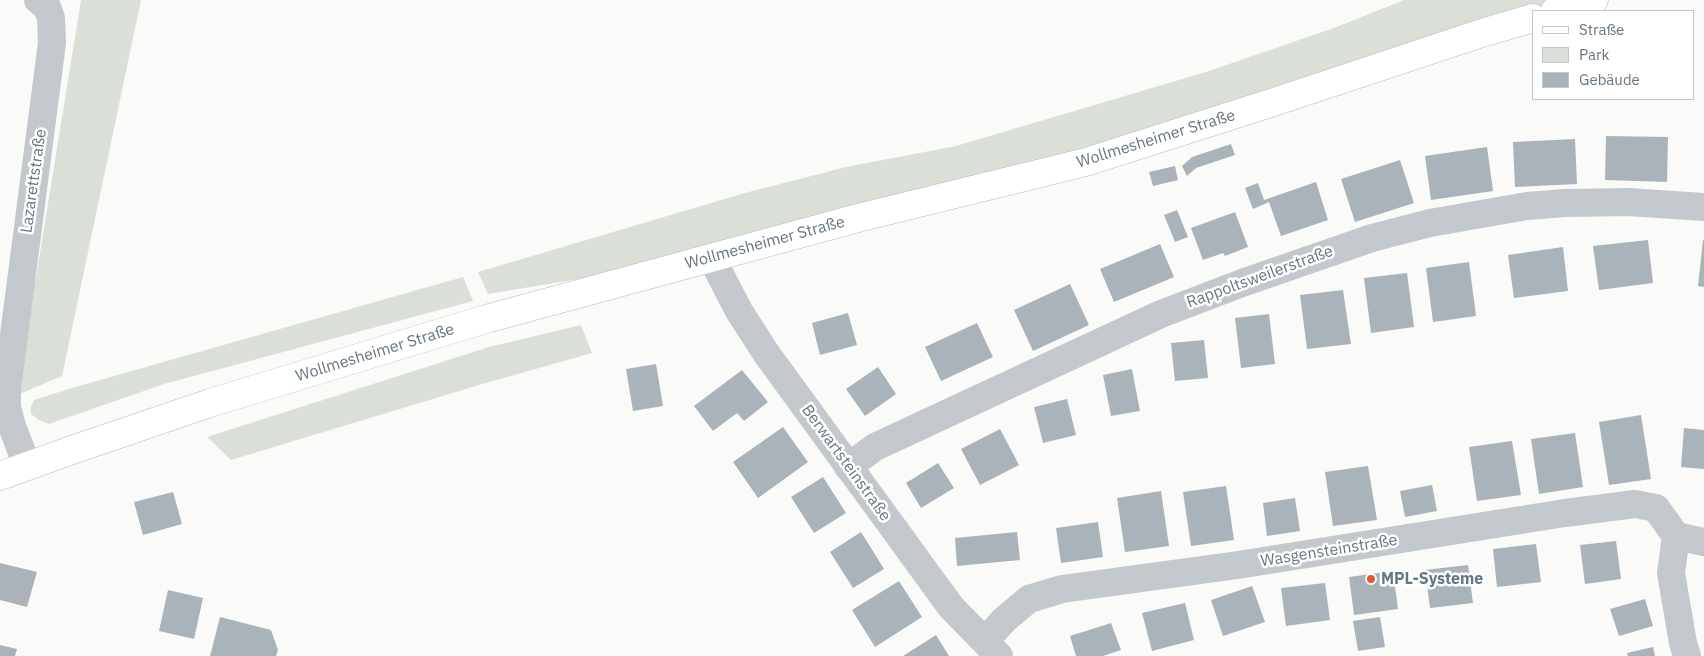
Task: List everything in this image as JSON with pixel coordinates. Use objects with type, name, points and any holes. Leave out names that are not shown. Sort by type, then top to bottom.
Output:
[{"type":"main road","points":[[1559,10],[1594,0]]},
{"type":"main road","name":"Wollmesheimer Straße","points":[[0,476],[238,394],[486,319],[858,218],[1086,162],[1532,18]]},
{"type":"street","name":"Lazarettstraße","points":[[27,466],[7,407],[9,367],[52,43],[51,18],[47,7],[38,0]]},
{"type":"street","name":"Rappoltsweilerstraße","points":[[848,467],[875,447],[1161,314],[1242,282],[1372,238],[1430,223],[1527,206],[1628,202],[1704,207]]},
{"type":"street","name":"Berwartsteinstraße","points":[[712,257],[752,332],[848,467],[951,607],[992,648]]},
{"type":"street","name":"Wasgensteinstraße","points":[[992,648],[1004,620],[1029,599],[1062,589],[1238,565],[1565,513],[1635,504],[1656,508],[1676,536]]},
{"type":"street","points":[[1687,656],[1671,573],[1676,536],[1704,542]]},
{"type":"green space","points":[[81,0],[141,0],[62,376],[17,395]]},
{"type":"green space","points":[[1404,0],[1594,0],[1560,10],[1532,10],[1532,18],[711,257],[488,294],[478,272],[745,193],[846,167],[956,146],[1206,72],[1334,28]]},
{"type":"green space","points":[[463,277],[473,301],[164,384],[49,424],[31,414],[34,400]]},
{"type":"green space","points":[[581,325],[592,353],[231,460],[207,437],[489,347]]},
{"type":"building","points":[[1606,136],[1668,137],[1667,182],[1605,180]]},
{"type":"building","points":[[1575,139],[1577,184],[1515,187],[1513,142]]},
{"type":"building","points":[[1231,144],[1235,155],[1196,168],[1187,176],[1182,166],[1192,157]]},
{"type":"building","points":[[1487,147],[1493,191],[1431,200],[1425,156]]},
{"type":"building","points":[[1400,160],[1414,203],[1355,222],[1341,179]]},
{"type":"building","points":[[1175,166],[1178,180],[1153,186],[1149,172]]},
{"type":"building","points":[[1316,182],[1328,220],[1281,236],[1269,202],[1253,209],[1245,188],[1258,183],[1264,200]]},
{"type":"building","points":[[1177,210],[1188,237],[1175,242],[1164,215]]},
{"type":"building","points":[[1235,212],[1248,247],[1225,256],[1223,253],[1203,260],[1191,228]]},
{"type":"building","points":[[1648,240],[1653,283],[1599,290],[1593,246]]},
{"type":"building","points":[[1704,240],[1704,287],[1698,286]]},
{"type":"building","points":[[1160,244],[1174,277],[1114,302],[1100,269]]},
{"type":"building","points":[[1563,247],[1568,291],[1514,298],[1508,255]]},
{"type":"building","points":[[1469,262],[1476,316],[1433,322],[1426,268]]},
{"type":"building","points":[[1407,273],[1414,327],[1371,333],[1364,278]]},
{"type":"building","points":[[1070,284],[1089,325],[1033,351],[1014,310]]},
{"type":"building","points":[[1343,290],[1351,344],[1307,349],[1300,295]]},
{"type":"building","points":[[848,313],[857,345],[820,355],[812,323]]},
{"type":"building","points":[[1269,314],[1275,364],[1241,368],[1235,318]]},
{"type":"building","points":[[977,323],[993,357],[941,381],[925,347]]},
{"type":"building","points":[[1204,340],[1208,378],[1175,381],[1171,343]]},
{"type":"building","points":[[656,364],[663,406],[633,411],[626,369]]},
{"type":"building","points":[[878,367],[896,394],[865,416],[846,389]]},
{"type":"building","points":[[1132,369],[1140,411],[1111,416],[1103,375]]},
{"type":"building","points":[[742,370],[768,402],[744,421],[737,413],[713,431],[694,406]]},
{"type":"building","points":[[1067,399],[1076,435],[1043,443],[1034,407]]},
{"type":"building","points":[[1641,415],[1651,479],[1609,485],[1599,422]]},
{"type":"building","points":[[783,427],[808,462],[758,498],[733,462]]},
{"type":"building","points":[[1684,428],[1704,430],[1704,469],[1681,467]]},
{"type":"building","points":[[1000,429],[1019,465],[980,485],[961,449]]},
{"type":"building","points":[[1575,433],[1583,487],[1539,494],[1531,439]]},
{"type":"building","points":[[1512,441],[1521,495],[1477,501],[1469,447]]},
{"type":"building","points":[[938,463],[954,488],[921,508],[906,483]]},
{"type":"building","points":[[1368,466],[1377,520],[1333,526],[1325,472]]},
{"type":"building","points":[[823,477],[846,513],[814,533],[791,497]]},
{"type":"building","points":[[1432,485],[1437,511],[1405,517],[1400,491]]},
{"type":"building","points":[[1226,486],[1234,540],[1191,546],[1183,492]]},
{"type":"building","points":[[1161,491],[1169,546],[1125,552],[1117,498]]},
{"type":"building","points":[[173,492],[182,524],[143,535],[134,502]]},
{"type":"building","points":[[1295,498],[1300,531],[1267,536],[1263,503]]},
{"type":"building","points":[[1098,522],[1103,557],[1061,563],[1056,528]]},
{"type":"building","points":[[861,532],[884,569],[853,588],[830,552]]},
{"type":"building","points":[[1017,532],[1020,560],[957,566],[955,538]]},
{"type":"building","points":[[1616,541],[1621,579],[1585,584],[1580,545]]},
{"type":"building","points":[[1536,544],[1541,582],[1497,587],[1493,549]]},
{"type":"building","points":[[0,563],[37,572],[27,607],[0,600]]},
{"type":"building","points":[[1468,565],[1473,603],[1430,608],[1425,570]]},
{"type":"building","points":[[1393,571],[1398,609],[1354,615],[1349,577]]},
{"type":"building","points":[[899,581],[922,617],[875,647],[852,610]]},
{"type":"building","points":[[1325,583],[1330,620],[1286,626],[1281,588]]},
{"type":"building","points":[[1252,586],[1265,622],[1223,636],[1211,600]]},
{"type":"building","points":[[168,590],[203,598],[194,639],[159,631]]},
{"type":"building","points":[[1645,599],[1653,626],[1619,636],[1610,609]]},
{"type":"building","points":[[1185,603],[1194,640],[1152,651],[1142,613]]},
{"type":"building","points":[[220,617],[271,630],[278,650],[276,656],[210,656]]},
{"type":"building","points":[[1380,617],[1385,647],[1358,651],[1353,621]]},
{"type":"building","points":[[1111,623],[1121,650],[1103,656],[1076,656],[1070,636]]},
{"type":"building","points":[[936,635],[949,656],[903,656]]},
{"type":"building","points":[[0,645],[17,649],[15,656],[0,656]]},
{"type":"building","points":[[1653,647],[1655,656],[1628,656],[1627,653]]},
{"type":"place","name":"MPL-Systeme","points":[[1371,579]]}]
